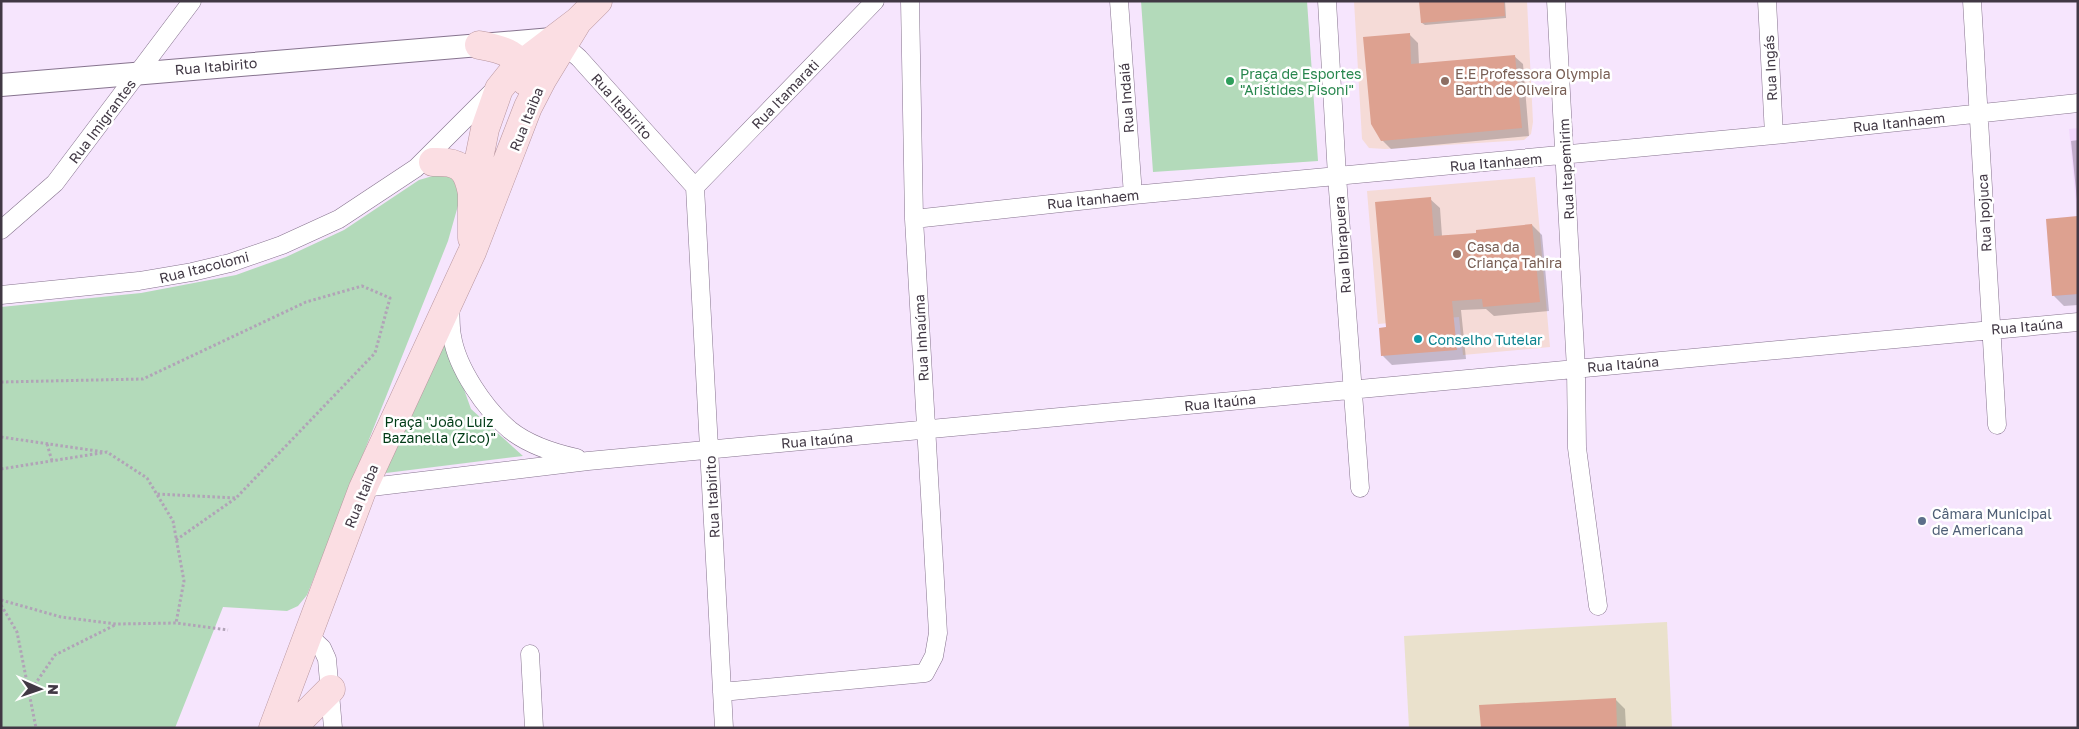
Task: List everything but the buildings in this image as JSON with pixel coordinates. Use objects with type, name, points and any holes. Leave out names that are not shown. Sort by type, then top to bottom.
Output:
[{"type":"main road","points":[[558,42],[598,1]]},
{"type":"main road","name":"Rua Itaiba","points":[[472,252],[472,193],[485,129],[499,89],[518,67],[558,42]]},
{"type":"main road","name":"Rua Itaiba","points":[[272,728],[363,488],[472,252],[528,107],[558,42]]},
{"type":"main road","points":[[480,45],[505,50],[525,73],[528,107]]},
{"type":"main road","points":[[481,151],[516,140]]},
{"type":"main road","points":[[424,165],[452,162],[462,168],[469,177],[472,193]]},
{"type":"main road","points":[[292,728],[331,689]]},
{"type":"street","name":"Rua Imigrantes","points":[[1,230],[55,183],[140,73],[192,1]]},
{"type":"street","name":"Rua Itamarati","points":[[696,187],[875,1]]},
{"type":"street","name":"Rua Inhaúma","points":[[722,692],[924,673],[934,656],[938,633],[914,219],[910,1]]},
{"type":"street","name":"Rua Indaiá","points":[[1119,1],[1133,195]]},
{"type":"street","name":"Rua Ibirapuera","points":[[1326,1],[1360,488]]},
{"type":"street","name":"Rua Itapemirim","points":[[1556,1],[1566,155],[1576,369],[1577,448],[1598,606]]},
{"type":"street","name":"Rua Ingás","points":[[1767,1],[1774,136]]},
{"type":"street","name":"Rua Ipojuca","points":[[1972,1],[1997,425]]},
{"type":"street","name":"Rua Itabirito","points":[[1,85],[480,45],[558,42],[579,58],[696,187],[724,728]]},
{"type":"street","name":"Rua Itacolomi","points":[[1,295],[139,282],[230,263],[282,245],[339,219],[424,165],[518,67]]},
{"type":"street","name":"Rua Itanhaem","points":[[914,219],[1133,195],[1774,136],[2078,103]]},
{"type":"street","name":"Rua Itacolomi","points":[[424,165],[462,153],[481,151]]},
{"type":"street","points":[[450,297],[452,337],[463,370],[484,402],[511,430],[549,451],[588,461]]},
{"type":"street","name":"Rua Itaúna","points":[[363,488],[588,461],[1352,388],[2078,322]]},
{"type":"street","points":[[308,634],[322,648],[327,659],[333,728]]},
{"type":"street","points":[[530,654],[534,728]]},
{"type":"path","points":[[1,382],[143,378],[306,302],[362,286],[390,298],[375,353],[236,498],[176,540]]},
{"type":"path","points":[[1,438],[107,452],[147,478],[173,521],[184,581],[176,623]]},
{"type":"path","points":[[47,444],[52,461]]},
{"type":"path","points":[[1,469],[107,452]]},
{"type":"path","points":[[157,494],[236,498]]},
{"type":"path","points":[[1,600],[62,617],[116,624],[176,623],[228,630]]},
{"type":"path","points":[[1,605],[17,632],[36,728]]},
{"type":"path","points":[[29,693],[55,655],[116,624]]},
{"type":"shaded area","name":"E.E Professora Olympia Barth de Oliveira","points":[[1354,1],[1527,1],[1533,122],[1531,134],[1524,140],[1385,149],[1369,148],[1362,139]]},
{"type":"shaded area","points":[[2078,128],[2078,294],[2052,296],[2046,219],[2077,216],[2069,129]]},
{"type":"shaded area","name":"Casa da Criança Tahira","points":[[1535,177],[1550,347],[1463,355],[1459,317],[1378,324],[1367,191]]},
{"type":"shaded area","points":[[1667,622],[1672,728],[1409,728],[1404,636]]},
{"type":"green space","name":"Praça de Esportes \"Aristides Pisoni\"","points":[[1141,1],[1307,1],[1318,161],[1153,172]]},
{"type":"green space","points":[[443,173],[454,175],[461,195],[448,241],[307,595],[298,606],[287,611],[223,607],[175,728],[1,728],[1,307],[141,293],[236,275],[286,257],[344,230],[419,180]]},
{"type":"green space","name":"Praça \"João Luiz Bazanella (Zico)\"","points":[[442,328],[471,409],[523,456],[378,474]]},
{"type":"place","name":"Praça de Esportes \"Aristides Pisoni\"","points":[[1230,81]]},
{"type":"place","name":"E.E Professora Olympia Barth de Oliveira","points":[[1445,81]]},
{"type":"place","name":"Casa da Criança Tahira","points":[[1457,254]]},
{"type":"place","name":"Conselho Tutelar","points":[[1418,339]]},
{"type":"place","name":"Câmara Municipal de Americana","points":[[1922,521]]}]
